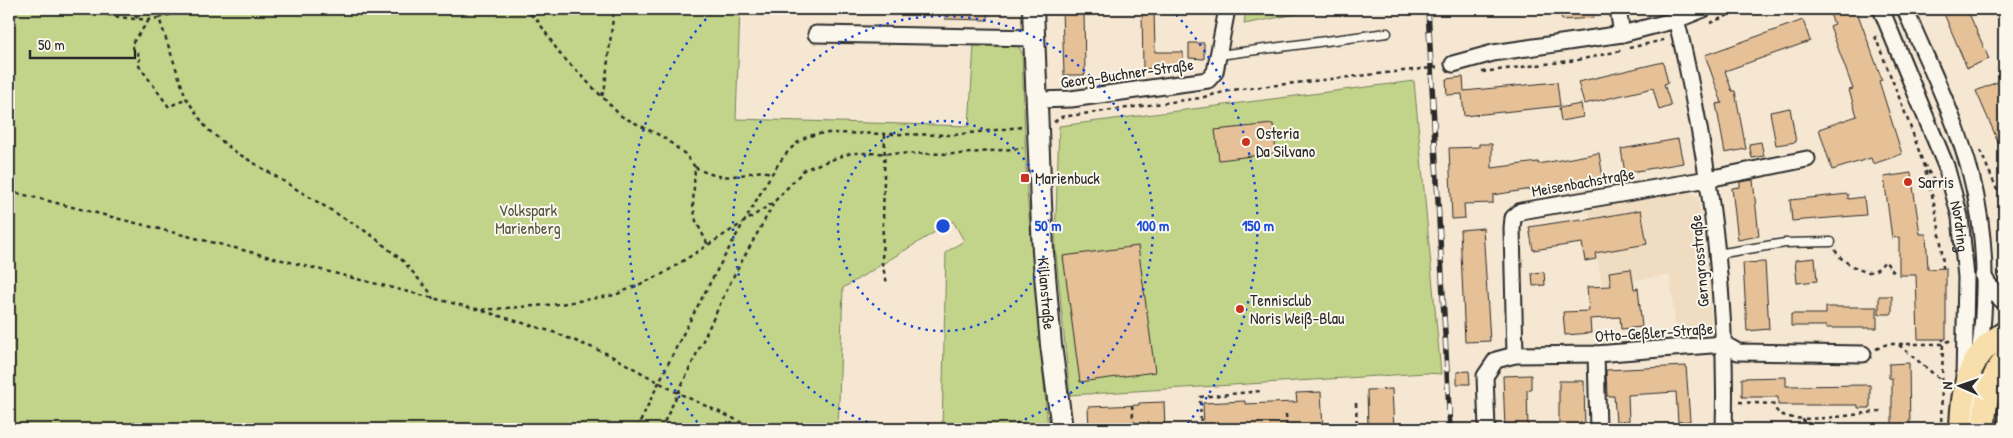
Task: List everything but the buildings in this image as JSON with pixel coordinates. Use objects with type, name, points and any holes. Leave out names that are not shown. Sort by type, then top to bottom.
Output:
[{"type":"main road","name":"Kilianstraße","points":[[1033,9],[1037,100],[1044,127],[1045,277],[1051,345],[1062,429]]},
{"type":"main road","points":[[1962,429],[1964,394],[1969,374],[1964,347],[1993,341],[2004,333]]},
{"type":"main road","points":[[1984,429],[1987,400],[1994,378],[2003,363]]},
{"type":"street","name":"Georg-Buchner-Straße","points":[[1037,100],[1071,99],[1208,80],[1215,72],[1227,9]]},
{"type":"street","points":[[1618,9],[1622,34]]},
{"type":"street","points":[[1453,64],[1493,53],[1622,34],[1676,20],[1704,9]]},
{"type":"street","name":"Nordring","points":[[1880,9],[1946,166],[1954,193],[1964,247],[1966,277],[1964,347],[1976,376],[1974,417],[1979,429]]},
{"type":"street","name":"Nordring","points":[[1905,9],[1954,126],[1970,174],[1980,232],[1983,276],[1982,327],[1964,347]]},
{"type":"street","name":"Gerngrosstraße","points":[[1676,20],[1708,179],[1717,254],[1724,344],[1724,429]]},
{"type":"street","points":[[816,34],[1034,38]]},
{"type":"street","points":[[1708,179],[1807,159]]},
{"type":"street","name":"Meisenbachstraße","points":[[1515,354],[1512,228],[1514,218],[1521,211],[1708,179]]},
{"type":"street","points":[[1983,276],[1991,290],[2004,302]]},
{"type":"street","name":"Otto-Geßler-Straße","points":[[1487,429],[1485,376],[1496,360],[1515,354],[1596,354],[1724,344],[1738,352],[1863,354]]},
{"type":"street","points":[[1964,347],[1988,363],[2003,363]]},
{"type":"street","points":[[1596,354],[1598,429]]},
{"type":"lane","points":[[1219,55],[1387,33]]},
{"type":"lane","points":[[1717,254],[1785,243],[1831,242]]},
{"type":"path","points":[[84,9],[121,18],[139,20],[159,18],[187,9]]},
{"type":"path","points":[[130,9],[139,20]]},
{"type":"path","points":[[524,9],[538,20],[560,54],[621,116],[663,137],[685,154],[695,167],[708,174],[732,176],[764,170],[773,174]]},
{"type":"path","points":[[602,97],[614,9]]},
{"type":"path","points":[[159,18],[186,98],[207,129],[234,151],[370,234],[403,261],[429,291],[433,299]]},
{"type":"path","points":[[149,20],[131,46],[141,58],[137,63],[169,107],[186,98]]},
{"type":"path","points":[[1481,72],[1578,60],[1680,36]]},
{"type":"path","points":[[1875,36],[1922,161],[1937,221],[1943,268]]},
{"type":"path","points":[[637,429],[659,381],[744,222],[773,174],[796,144],[808,135],[828,133],[953,135],[1044,127],[1061,116],[1200,98],[1232,90],[1453,64]]},
{"type":"path","points":[[886,134],[882,264],[887,283]]},
{"type":"path","points":[[480,310],[560,304],[615,295],[661,275],[744,222],[774,202],[805,169],[851,153],[960,154],[997,149],[1028,148]]},
{"type":"path","points":[[1982,154],[2004,206]]},
{"type":"path","points":[[1922,161],[1935,182]]},
{"type":"path","points":[[695,167],[694,205],[696,221],[708,245]]},
{"type":"path","points":[[9,191],[480,310],[553,332],[608,354],[678,393],[756,429]]},
{"type":"path","points":[[661,429],[732,279],[774,202]]},
{"type":"path","points":[[1831,242],[1840,260],[1859,270],[1874,271],[1885,261],[1895,274]]},
{"type":"path","points":[[1941,429],[1943,339]]},
{"type":"path","points":[[1863,354],[1887,344],[1943,344],[1964,347]]},
{"type":"path","points":[[1898,344],[1942,381]]},
{"type":"path","points":[[1201,429],[1200,397],[1261,391]]},
{"type":"path","points":[[1724,402],[1772,404],[1775,410],[1784,416],[1803,419],[1881,412]]},
{"type":"path","points":[[1356,403],[1357,429]]},
{"type":"path","points":[[1132,405],[1134,429]]},
{"type":"path","points":[[1286,414],[1287,429]]},
{"type":"path","points":[[1803,419],[1806,429]]},
{"type":"shaded area","points":[[1685,191],[1694,194],[1698,198],[1712,327],[1703,337],[1677,339],[1670,275],[1602,285],[1588,207]]},
{"type":"green space","name":"Volkspark Marienberg","points":[[9,9],[740,9],[736,119],[969,126],[974,44],[1018,46],[1022,53],[1027,192],[1048,429],[942,429],[946,252],[964,241],[953,221],[843,288],[838,429],[9,429]]},
{"type":"green space","points":[[1246,9],[1323,9],[1244,24]]},
{"type":"green space","name":"Tennisclub Noris Weiß-Blau","points":[[1414,81],[1441,374],[1426,373],[1070,395],[1055,245],[1059,126]]},
{"type":"green space","points":[[2004,383],[2004,429],[1998,429],[2003,385]]},
{"type":"railway","points":[[1428,9],[1450,429]]},
{"type":"place","name":"Osteria Da Silvano","points":[[1246,142]]},
{"type":"place","name":"Marienbuck","points":[[1025,178]]},
{"type":"place","name":"Sarris","points":[[1908,182]]},
{"type":"place","name":"Tennisclub Noris Weiß-Blau","points":[[1240,309]]}]
